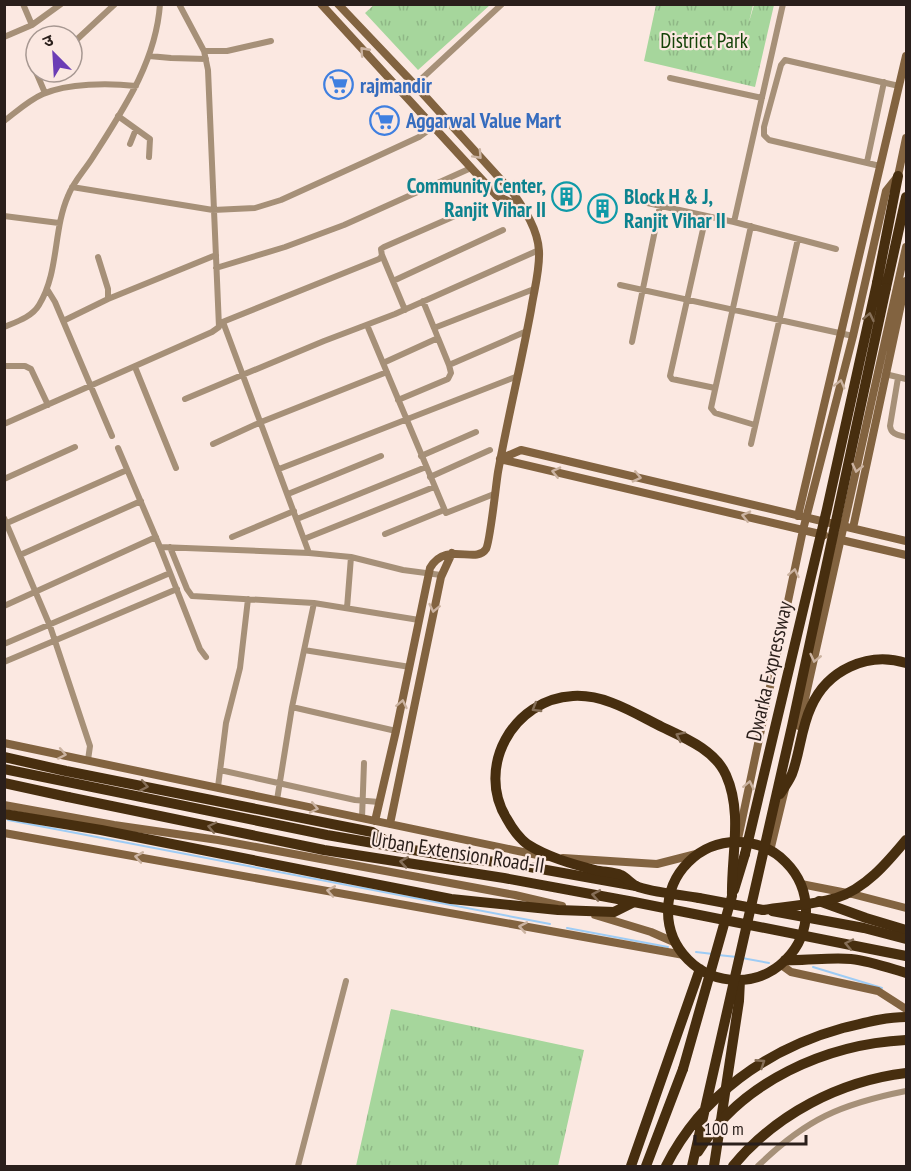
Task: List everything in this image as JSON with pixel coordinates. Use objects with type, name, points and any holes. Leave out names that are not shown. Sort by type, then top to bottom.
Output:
[{"type":"highway","name":"Dwarka Expressway","points":[[690,1167],[775,802],[881,286],[898,176]]},
{"type":"highway","name":"Dwarka Expressway","points":[[646,1167],[683,1069],[745,854],[881,286],[906,197]]},
{"type":"highway","points":[[775,802],[792,775],[809,709],[827,683],[839,673],[862,662],[884,658],[906,663]]},
{"type":"highway","points":[[636,886],[621,875],[551,856],[526,843],[513,830],[504,814],[498,800],[496,786],[498,757],[510,729],[522,716],[538,705],[573,695],[607,700],[690,741],[712,756],[725,772],[735,803],[736,829],[732,896]]},
{"type":"highway","points":[[4,757],[372,832],[396,847]]},
{"type":"highway","name":"Urban Extension Road-II","points":[[4,769],[396,847],[459,858],[507,863],[636,886],[864,928],[906,939]]},
{"type":"highway","name":"Urban Extension Road-II","points":[[4,783],[324,850],[504,878],[906,956]]},
{"type":"highway","points":[[4,814],[101,830],[451,898],[548,909],[614,912],[634,902]]},
{"type":"highway","points":[[763,910],[837,898],[853,890],[880,869],[906,840]]},
{"type":"highway","points":[[737,842],[754,844],[783,859],[801,884],[806,913],[803,931],[795,947],[783,962],[756,977],[740,980],[719,977],[700,969],[684,955],[670,930],[668,914],[669,898],[674,882],[685,866],[700,853],[718,845],[737,842]]},
{"type":"highway","points":[[804,895],[906,931]]},
{"type":"highway","points":[[864,928],[881,926],[906,931]]},
{"type":"highway","points":[[783,962],[824,958],[854,959],[906,973]]},
{"type":"highway","points":[[631,1167],[700,969]]},
{"type":"highway","points":[[714,1167],[739,1001],[740,980]]},
{"type":"highway","points":[[666,1167],[693,1125],[711,1104],[737,1080],[765,1060],[827,1033],[861,1023],[906,1017]]},
{"type":"highway","name":"Dwarka Expressway","points":[[690,1167],[704,1143],[726,1117],[748,1096],[775,1078],[803,1063],[833,1052],[866,1044],[906,1040]]},
{"type":"highway","points":[[733,1167],[771,1129],[799,1110],[830,1094],[866,1080],[906,1073]]},
{"type":"street","points":[[23,4],[32,24]]},
{"type":"street","points":[[33,24],[61,4]]},
{"type":"street","points":[[84,32],[116,4]]},
{"type":"street","points":[[4,327],[37,309],[47,289],[59,223],[72,187],[136,86],[157,31],[160,4]]},
{"type":"street","points":[[179,4],[205,55],[210,81],[213,210],[221,323],[279,469],[309,553]]},
{"type":"street","points":[[321,4],[497,196],[524,208]]},
{"type":"street","points":[[338,4],[503,181],[524,208],[535,232],[539,250],[539,266],[527,331],[500,459],[489,541],[485,550],[477,554],[452,553],[436,560],[429,574],[375,821]]},
{"type":"street","points":[[404,95],[502,4]]},
{"type":"street","points":[[734,222],[783,4]]},
{"type":"street","points":[[4,37],[24,28]]},
{"type":"street","points":[[149,56],[171,58],[205,55],[271,41]]},
{"type":"street","points":[[737,842],[803,530],[803,517],[840,334],[906,56]]},
{"type":"street","points":[[880,165],[769,140],[764,135],[764,127],[781,65],[785,60],[899,86]]},
{"type":"street","points":[[670,78],[762,98]]},
{"type":"street","points":[[867,162],[885,82]]},
{"type":"street","points":[[41,84],[45,93]]},
{"type":"street","points":[[4,121],[45,93],[69,88],[114,84],[136,86]]},
{"type":"street","points":[[118,116],[150,139],[149,157]]},
{"type":"street","points":[[72,187],[213,210],[255,208],[281,200],[419,137],[433,127]]},
{"type":"street","points":[[130,144],[136,129]]},
{"type":"street","points":[[803,517],[853,336],[886,191],[898,176],[906,138]]},
{"type":"street","points":[[216,268],[285,247],[344,225],[471,168]]},
{"type":"street","points":[[643,202],[751,226],[836,249]]},
{"type":"street","points":[[405,310],[381,249],[480,205]]},
{"type":"street","points":[[632,342],[660,206]]},
{"type":"street","points":[[4,216],[59,223]]},
{"type":"street","points":[[706,216],[670,376],[672,379],[715,388]]},
{"type":"street","points":[[751,226],[711,406],[712,411],[755,425]]},
{"type":"street","points":[[393,281],[503,230]]},
{"type":"street","points":[[751,444],[798,239]]},
{"type":"street","points":[[770,851],[906,247]]},
{"type":"street","points":[[185,399],[405,310],[539,250]]},
{"type":"street","points":[[63,321],[108,299],[216,255]]},
{"type":"street","points":[[4,424],[212,332],[221,323],[314,287],[379,259],[382,255]]},
{"type":"street","points":[[98,257],[108,289],[108,299]]},
{"type":"street","points":[[853,528],[906,280]]},
{"type":"street","points":[[620,285],[853,336]]},
{"type":"street","points":[[47,289],[55,302],[112,436]]},
{"type":"street","points":[[434,328],[534,289]]},
{"type":"street","points":[[398,400],[448,379],[451,373],[423,301]]},
{"type":"street","points":[[367,325],[446,513],[494,494]]},
{"type":"street","points":[[449,365],[527,331]]},
{"type":"street","points":[[383,363],[438,338]]},
{"type":"street","points":[[4,366],[25,366],[31,369],[48,405]]},
{"type":"street","points":[[135,367],[176,468]]},
{"type":"street","points":[[213,444],[261,422],[387,372]]},
{"type":"street","points":[[885,374],[906,380]]},
{"type":"street","points":[[279,469],[518,376]]},
{"type":"street","points":[[898,378],[890,430],[896,435],[906,437]]},
{"type":"street","points":[[421,456],[476,432]]},
{"type":"street","points":[[4,479],[75,447]]},
{"type":"street","points":[[118,448],[200,649],[206,657]]},
{"type":"street","points":[[430,477],[490,450]]},
{"type":"street","points":[[500,459],[521,450],[906,541]]},
{"type":"street","points":[[288,494],[381,456]]},
{"type":"street","points":[[500,459],[906,555]]},
{"type":"street","points":[[297,519],[426,467]]},
{"type":"street","points":[[88,760],[90,746],[50,626],[6,520],[127,470]]},
{"type":"street","points":[[304,539],[434,487]]},
{"type":"street","points":[[20,555],[141,501]]},
{"type":"street","points":[[766,521],[769,507]]},
{"type":"street","points":[[385,534],[444,510]]},
{"type":"street","points":[[232,537],[294,511]]},
{"type":"street","points":[[4,606],[156,537]]},
{"type":"street","points":[[160,547],[351,557],[441,575]]},
{"type":"street","points":[[170,547],[183,581],[192,596],[314,603],[419,620]]},
{"type":"street","points":[[390,824],[441,575],[452,553]]},
{"type":"street","points":[[347,608],[351,557]]},
{"type":"street","points":[[4,644],[170,573]]},
{"type":"street","points":[[4,654],[6,662],[177,589]]},
{"type":"street","points":[[218,787],[226,723],[240,668],[248,599]]},
{"type":"street","points":[[277,800],[292,707],[314,603]]},
{"type":"street","points":[[304,650],[410,667]]},
{"type":"street","points":[[292,707],[396,731]]},
{"type":"street","points":[[4,743],[541,856],[657,864],[700,853]]},
{"type":"street","points":[[362,818],[364,763]]},
{"type":"street","points":[[220,770],[363,802],[379,802]]},
{"type":"street","points":[[4,805],[114,825],[218,840],[514,895],[607,918],[651,932],[676,943]]},
{"type":"street","points":[[4,833],[684,955]]},
{"type":"street","points":[[801,884],[906,908]]},
{"type":"street","points":[[783,962],[791,972],[878,991],[906,1009]]},
{"type":"street","points":[[298,1167],[346,981]]},
{"type":"street","points":[[758,1167],[783,1142],[808,1125],[837,1110],[870,1098],[906,1090]]},
{"type":"green space","points":[[375,4],[490,5],[418,70],[365,13]]},
{"type":"green space","name":"District Park","points":[[656,5],[753,5],[749,22],[754,5],[774,5],[755,87],[644,61]]},
{"type":"green space","points":[[391,1009],[584,1050],[558,1166],[356,1166]]},
{"type":"waterway","points":[[8,820],[550,924]]},
{"type":"waterway","points":[[567,928],[668,947]]},
{"type":"waterway","points":[[696,952],[713,954]]},
{"type":"waterway","points":[[718,955],[737,957]]},
{"type":"waterway","points":[[742,958],[769,963]]},
{"type":"waterway","points":[[813,967],[882,988]]},
{"type":"place","name":"rajmandir","points":[[339,85]]},
{"type":"place","name":"Aggarwal Value Mart","points":[[385,120]]},
{"type":"place","name":"Community Center, Ranjit Vihar II","points":[[567,197]]},
{"type":"place","name":"Block H & J, Ranjit Vihar II","points":[[603,208]]}]
